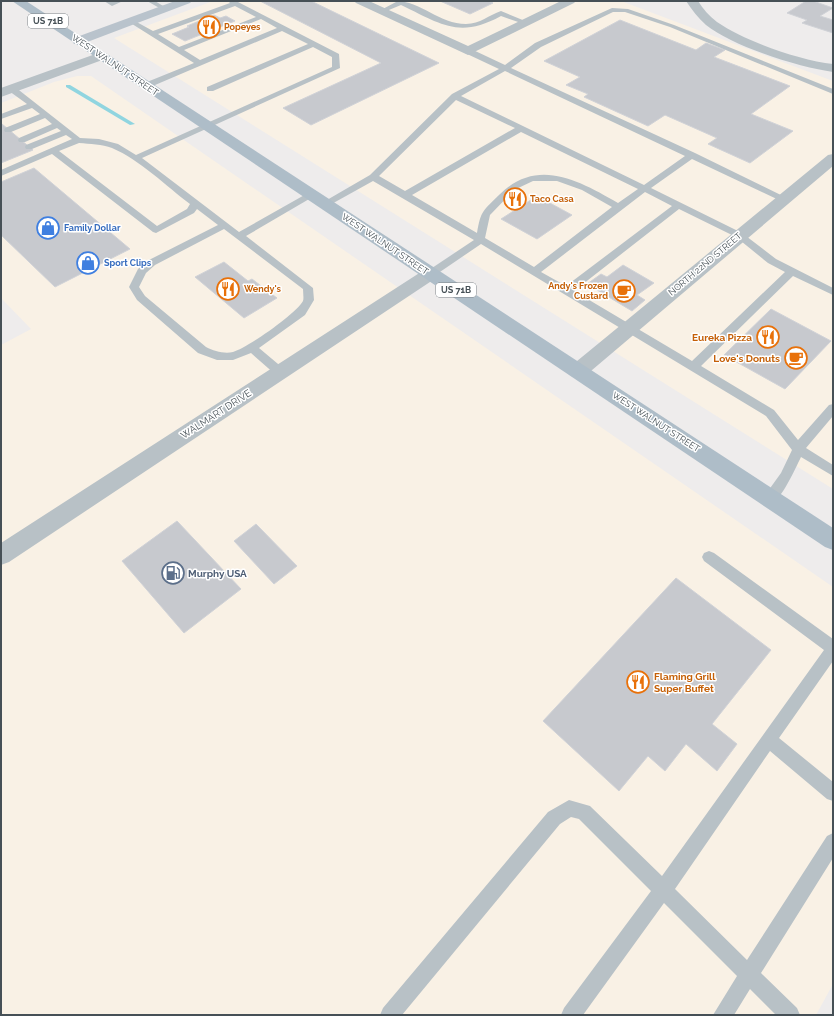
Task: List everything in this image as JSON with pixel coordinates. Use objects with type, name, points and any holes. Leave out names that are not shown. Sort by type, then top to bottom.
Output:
[{"type":"main road","name":"WEST WALNUT STREET","points":[[18,1],[833,540]]},
{"type":"street","points":[[78,41],[186,1]]},
{"type":"street","points":[[360,1],[468,51],[570,1]]},
{"type":"street","points":[[692,1],[700,13],[711,24],[726,33],[792,59],[833,68]]},
{"type":"street","points":[[6,91],[101,56]]},
{"type":"street","name":"NORTH 22ND STREET","points":[[578,371],[833,158]]},
{"type":"street","name":"WALMART DRIVE","points":[[1,555],[430,274]]},
{"type":"lane","points":[[107,1],[112,4],[120,1]]},
{"type":"lane","points":[[150,1],[165,9]]},
{"type":"lane","points":[[136,158],[336,68],[336,56],[234,2],[152,34]]},
{"type":"lane","points":[[382,11],[401,2],[450,24],[460,26],[477,25],[501,13],[526,23]]},
{"type":"lane","points":[[239,236],[373,177],[455,96],[506,68],[538,45],[612,10],[626,10],[672,26],[833,92]]},
{"type":"lane","points":[[178,50],[261,17]]},
{"type":"lane","points":[[131,21],[200,62]]},
{"type":"lane","points":[[146,86],[283,28]]},
{"type":"lane","points":[[210,89],[314,44]]},
{"type":"lane","points":[[468,51],[784,199]]},
{"type":"lane","points":[[6,91],[33,105],[78,140]]},
{"type":"lane","points":[[455,96],[739,235],[772,261],[833,292]]},
{"type":"lane","points":[[1,117],[33,105]]},
{"type":"lane","points":[[52,120],[15,135],[52,120]]},
{"type":"lane","points":[[405,195],[520,129]]},
{"type":"lane","points":[[29,147],[67,131]]},
{"type":"lane","points":[[1,172],[78,140],[99,142],[115,146],[136,158],[308,288],[309,300],[301,312],[252,348],[233,356],[217,356],[202,350],[141,298],[134,287],[142,271],[151,263],[224,225]]},
{"type":"lane","points":[[52,150],[156,230],[191,211],[195,203]]},
{"type":"lane","points":[[534,272],[618,207],[692,155]]},
{"type":"lane","points":[[373,177],[389,185],[770,413],[798,449],[833,470]]},
{"type":"lane","points":[[430,274],[480,240],[485,214],[511,188],[531,178],[558,178],[585,188],[618,207]]},
{"type":"lane","points":[[567,291],[679,205]]},
{"type":"lane","points":[[693,367],[792,271]]},
{"type":"lane","points":[[252,348],[280,372]]},
{"type":"lane","points":[[769,498],[786,476],[798,449],[833,408]]},
{"type":"lane","points":[[571,1015],[663,890],[833,649],[709,557]]},
{"type":"lane","points":[[769,740],[833,793]]},
{"type":"lane","points":[[390,1015],[554,818],[569,808],[584,812],[790,1015]]},
{"type":"lane","points":[[724,1015],[833,842]]},
{"type":"shaded area","points":[[213,1],[621,1],[833,81],[833,489],[114,38]]},
{"type":"shaded area","points":[[77,76],[91,76],[833,587],[833,984],[816,1015],[1,1015],[1,345],[31,329],[1,298],[1,103],[54,82]]},
{"type":"building","points":[[260,1],[311,1],[439,63],[311,125],[283,108],[381,63]]},
{"type":"building","points":[[440,1],[487,1],[493,3],[470,14]]},
{"type":"building","points":[[806,1],[813,1],[833,8],[820,16],[833,20],[833,33],[802,23],[807,20],[787,13]]},
{"type":"building","points":[[214,15],[220,18],[226,16],[235,21],[185,41],[172,34],[189,27],[187,26]]},
{"type":"building","points":[[620,20],[696,50],[706,43],[725,50],[714,57],[790,86],[751,114],[793,131],[750,163],[708,144],[717,138],[665,115],[648,126],[584,97],[588,94],[566,85],[580,77],[544,61]]},
{"type":"building","points":[[2,124],[33,150],[1,163]]},
{"type":"building","points":[[34,168],[130,249],[55,287],[1,235],[1,182]]},
{"type":"building","points":[[537,196],[572,215],[537,239],[501,219]]},
{"type":"building","points":[[224,262],[248,281],[252,279],[277,298],[244,318],[195,277]]},
{"type":"building","points":[[623,265],[654,283],[637,295],[645,300],[632,311],[587,284],[601,274],[607,277]]},
{"type":"building","points":[[771,309],[831,341],[785,389],[724,355]]},
{"type":"building","points":[[177,521],[241,589],[184,633],[122,561]]},
{"type":"building","points":[[256,524],[297,566],[274,584],[234,541]]},
{"type":"building","points":[[676,578],[771,650],[712,724],[737,744],[717,771],[686,744],[665,771],[648,756],[619,791],[543,721]]},
{"type":"waterway","points":[[68,86],[132,124]]},
{"type":"place","name":"Popeyes","points":[[209,27]]},
{"type":"place","name":"Taco Casa","points":[[515,199]]},
{"type":"place","name":"Family Dollar","points":[[48,228]]},
{"type":"place","name":"Sport Clips","points":[[88,263]]},
{"type":"place","name":"Wendy's","points":[[228,289]]},
{"type":"place","name":"Andy's Frozen Custard","points":[[624,291]]},
{"type":"place","name":"Eureka Pizza","points":[[768,337]]},
{"type":"place","name":"Love's Donuts","points":[[796,358]]},
{"type":"place","name":"Murphy USA","points":[[173,573]]},
{"type":"place","name":"Flaming Grill Super Buffet","points":[[638,682]]}]
